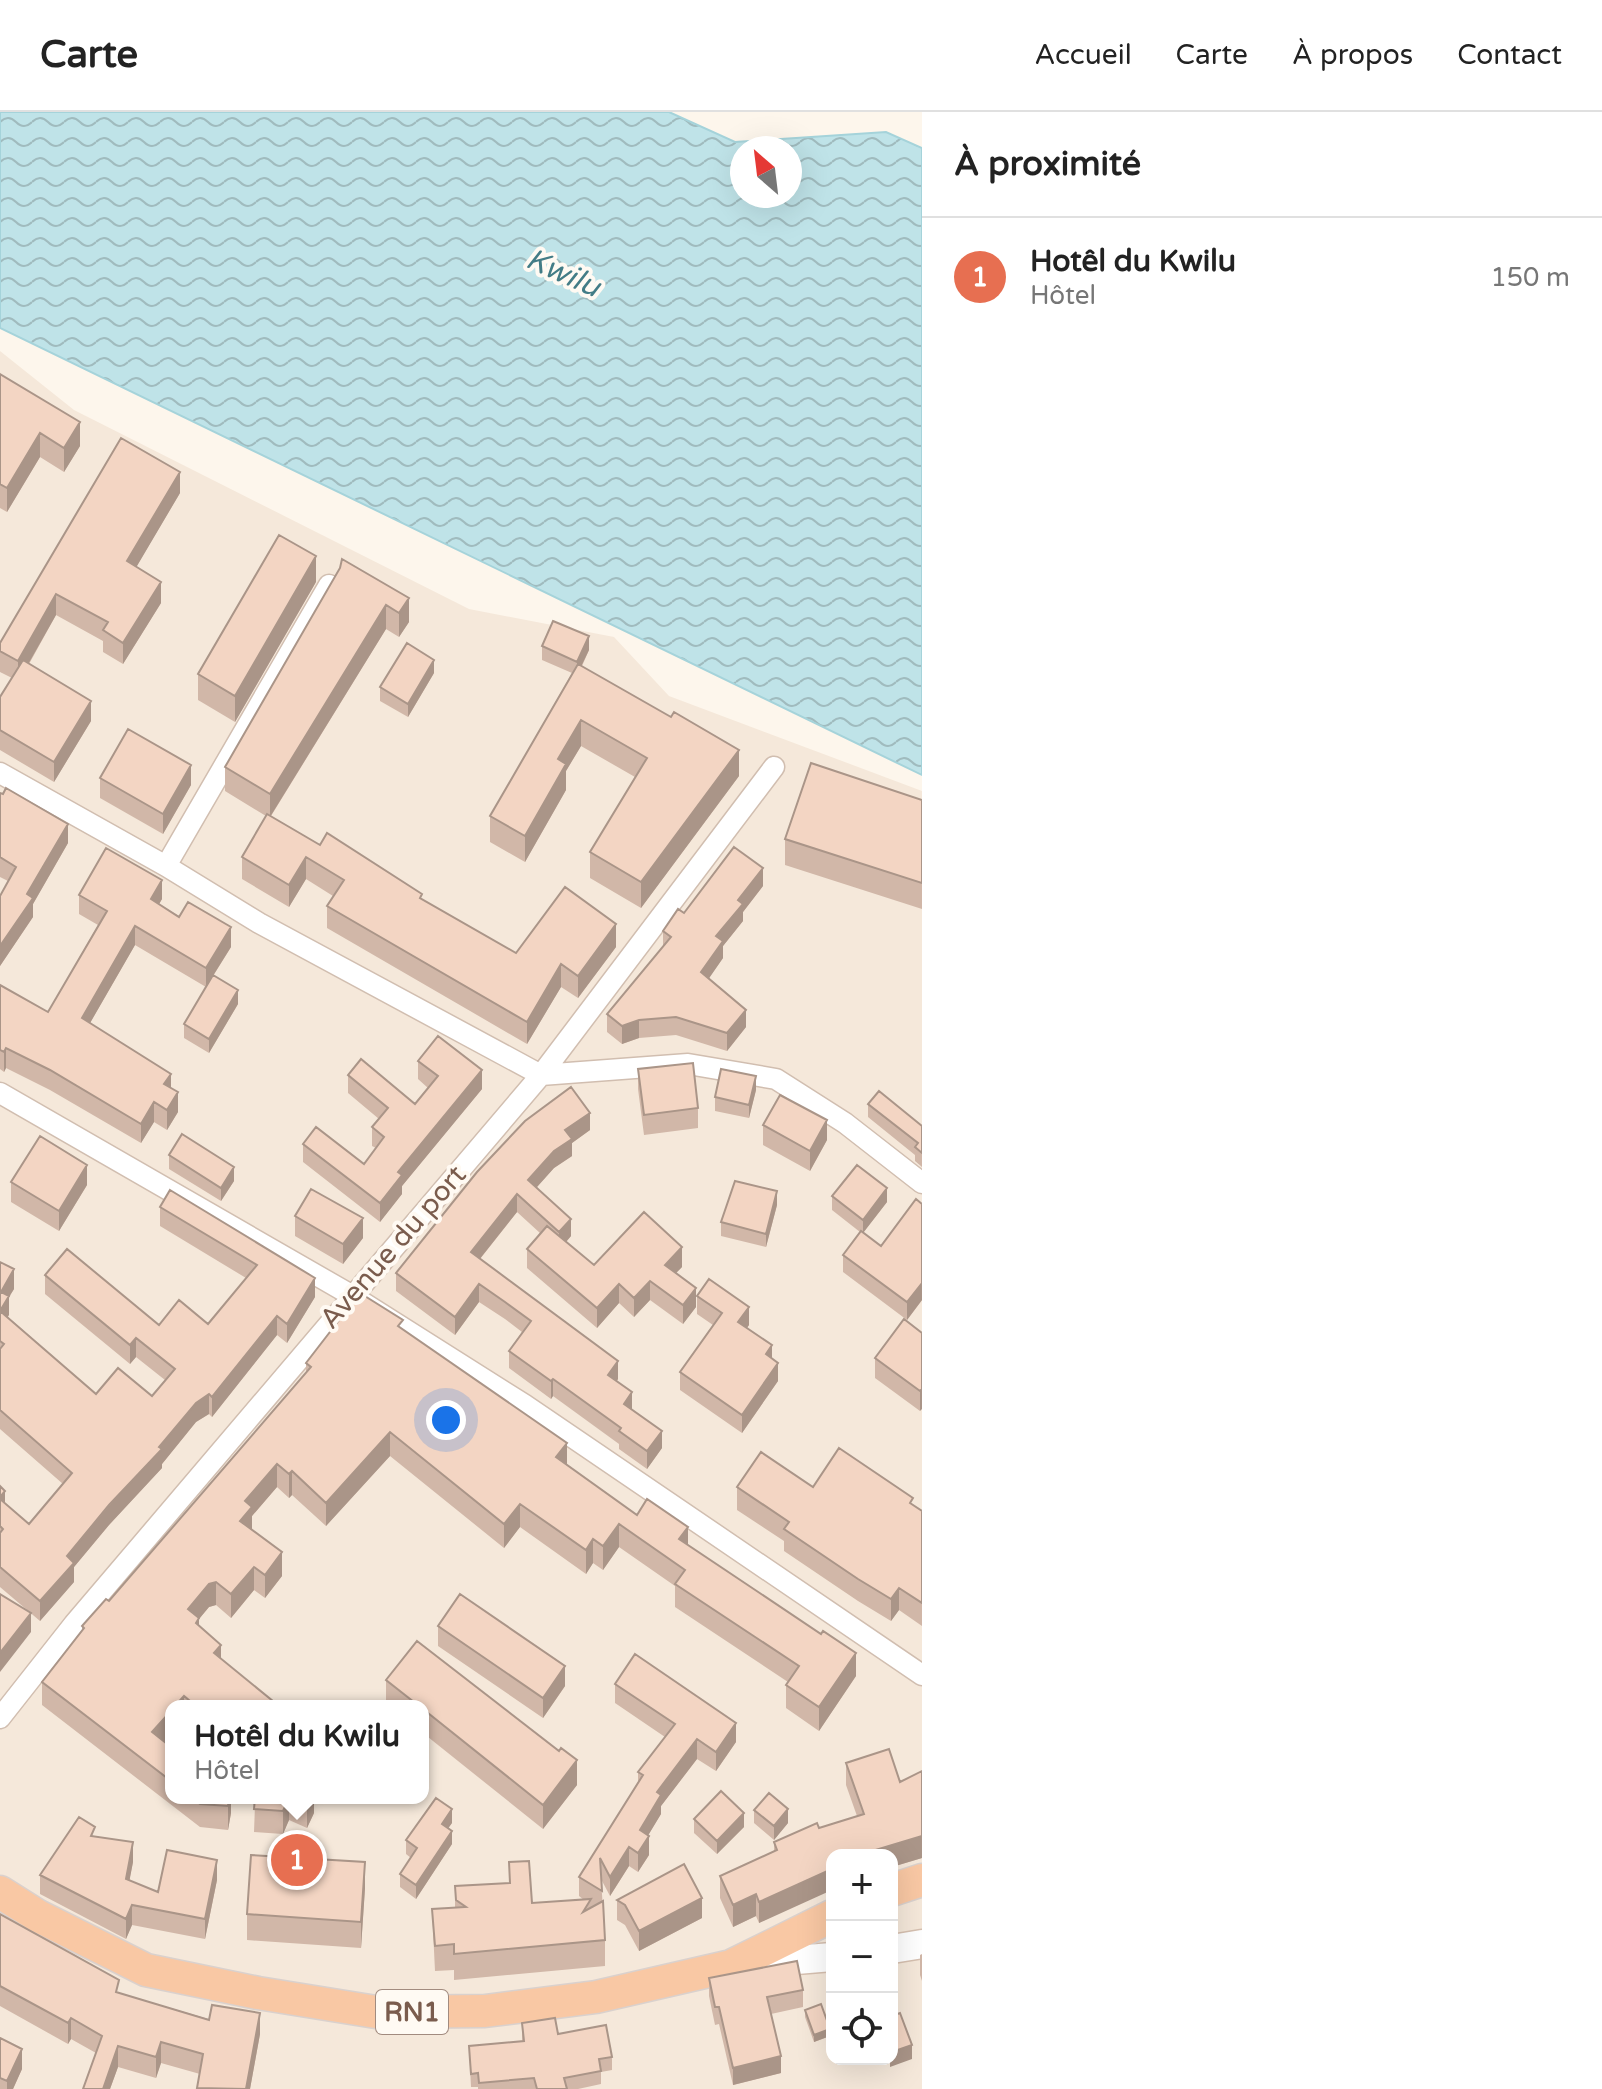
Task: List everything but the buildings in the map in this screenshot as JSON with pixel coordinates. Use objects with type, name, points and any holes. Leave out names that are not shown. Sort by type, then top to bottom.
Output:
[{"type":"highway","points":[[898,1888],[922,1880]]},
{"type":"highway","name":"RN1","points":[[0,1892],[38,1916],[146,1970],[258,1993],[376,2012],[485,2011],[596,1997],[731,1966],[826,1919]]},
{"type":"main road","points":[[898,1948],[922,1944]]},
{"type":"main road","points":[[731,1966],[826,1958]]},
{"type":"street","points":[[166,866],[329,585]]},
{"type":"street","name":"Avenue du port","points":[[0,1718],[74,1624],[541,1075],[774,767]]},
{"type":"street","points":[[0,773],[166,866],[259,923],[541,1075],[688,1064],[776,1079],[845,1123],[922,1183]]},
{"type":"street","points":[[0,1093],[351,1295],[525,1405],[922,1675]]},
{"type":"shaded area","points":[[0,351],[74,410],[469,609],[614,637],[669,696],[922,791],[922,2089],[0,2089]]},
{"type":"water","name":"Kwilu","points":[[0,112],[669,112],[730,140],[730,208],[802,208],[802,138],[886,132],[922,148],[922,775],[0,328]]},
{"type":"place","name":"Hotêl du Kwilu","points":[[297,1860]]}]
